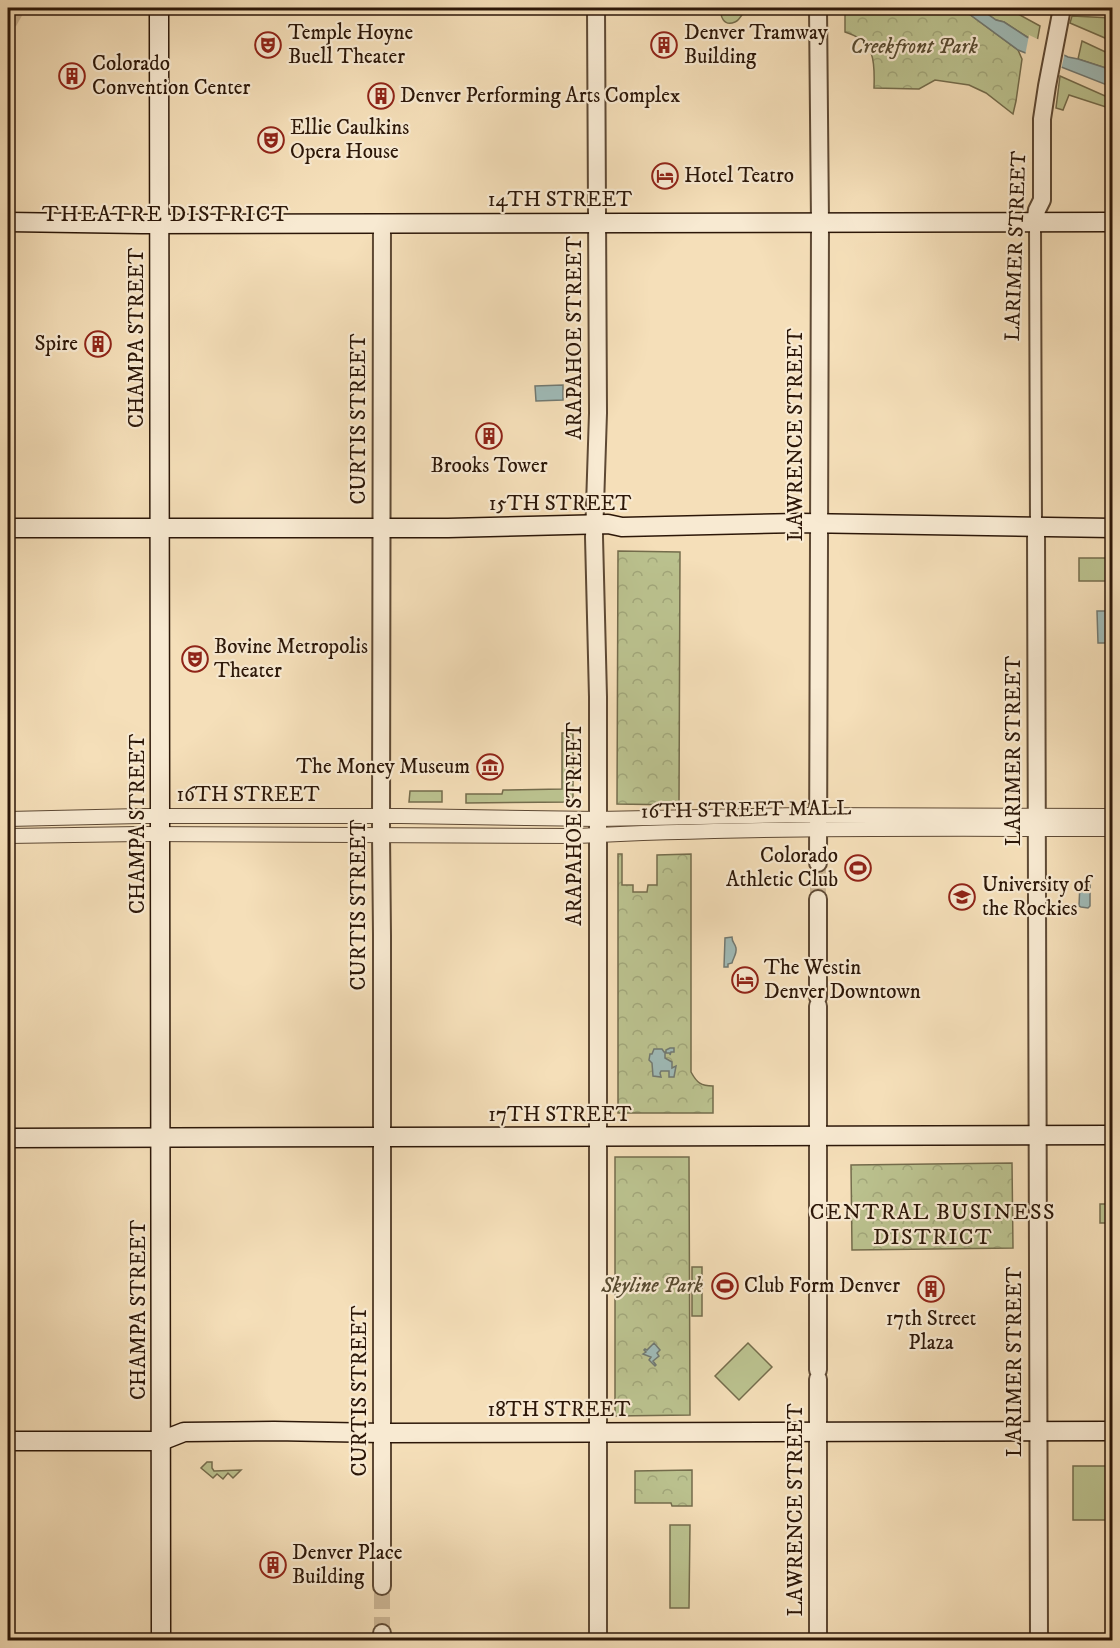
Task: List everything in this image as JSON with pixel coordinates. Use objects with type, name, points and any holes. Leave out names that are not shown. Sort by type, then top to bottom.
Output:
[{"type":"main road","name":"CHAMPA STREET","points":[[159,8],[161,1641]]},
{"type":"main road","name":"14TH STREET","points":[[8,222],[1113,222]]},
{"type":"main road","name":"15TH STREET","points":[[8,528],[382,528],[594,525],[622,527],[819,524],[1113,528]]},
{"type":"main road","name":"17TH STREET","points":[[8,1138],[1113,1135]]},
{"type":"main road","name":"18TH STREET","points":[[8,1441],[161,1441],[184,1432],[274,1431],[382,1433],[1113,1431]]},
{"type":"street","name":"ARAPAHOE STREET","points":[[596,8],[598,413],[594,525],[598,827],[598,1641]]},
{"type":"street","name":"LAWRENCE STREET","points":[[818,8],[820,223],[818,863]]},
{"type":"street","name":"LARIMER STREET","points":[[1040,1641],[1035,222],[1042,200],[1042,119],[1061,11]]},
{"type":"street","name":"CURTIS STREET","points":[[382,223],[382,1586]]},
{"type":"street","name":"16TH STREET MALL","points":[[381,816],[598,827]]},
{"type":"street","name":"16TH STREET","points":[[8,819],[381,816]]},
{"type":"street","name":"16TH STREET MALL","points":[[1037,823],[1113,816]]},
{"type":"street","name":"16TH STREET MALL","points":[[381,836],[598,827],[818,823],[1037,823],[1113,829]]},
{"type":"street","name":"16TH STREET","points":[[8,836],[381,836]]},
{"type":"street","name":"LAWRENCE STREET","points":[[818,899],[818,1641]]},
{"type":"green space","points":[[722,8],[744,8],[745,10],[737,21],[728,23],[722,17]]},
{"type":"green space","name":"Creekfront Park","points":[[845,8],[961,8],[1018,50],[1022,59],[1013,114],[986,93],[969,85],[935,80],[919,89],[874,88],[871,53],[862,41],[845,32]]},
{"type":"green space","points":[[979,8],[1007,8],[1040,26],[1037,42],[1004,22],[996,20]]},
{"type":"green space","points":[[1072,16],[1112,18],[1112,41],[1070,23]]},
{"type":"green space","points":[[1082,41],[1112,55],[1112,70],[1078,59]]},
{"type":"green space","points":[[1060,76],[1112,99],[1112,109],[1069,95],[1063,110],[1056,108]]},
{"type":"green space","points":[[618,551],[680,552],[679,805],[617,804]]},
{"type":"green space","points":[[1079,558],[1112,558],[1112,581],[1079,581]]},
{"type":"green space","points":[[562,733],[573,733],[573,802],[466,803],[466,794],[502,794],[503,790],[562,789]]},
{"type":"green space","points":[[410,791],[442,791],[442,802],[409,802]]},
{"type":"green space","points":[[618,854],[622,854],[622,885],[633,885],[633,892],[647,892],[648,885],[657,885],[657,855],[691,854],[691,1072],[700,1083],[713,1086],[713,1113],[618,1113]]},
{"type":"green space","name":"Skyline Park","points":[[615,1157],[689,1157],[690,1415],[615,1416]]},
{"type":"green space","name":"17th Street Plaza","points":[[1012,1163],[1013,1248],[852,1250],[851,1165]]},
{"type":"green space","points":[[1100,1204],[1112,1204],[1112,1223],[1100,1223]]},
{"type":"green space","points":[[692,1267],[702,1267],[702,1316],[692,1316]]},
{"type":"green space","points":[[748,1343],[772,1367],[739,1400],[715,1376]]},
{"type":"green space","points":[[207,1462],[212,1462],[214,1471],[241,1470],[233,1478],[228,1473],[223,1479],[217,1474],[213,1478],[201,1468]]},
{"type":"green space","points":[[1073,1466],[1112,1466],[1112,1520],[1073,1520]]},
{"type":"green space","points":[[692,1470],[692,1506],[672,1506],[671,1503],[635,1503],[635,1471]]},
{"type":"green space","points":[[670,1525],[690,1525],[689,1608],[670,1608]]},
{"type":"water","points":[[961,8],[979,8],[996,20],[1004,22],[1027,37],[1068,57],[1112,70],[1112,87],[1018,50]]},
{"type":"water","points":[[563,385],[563,400],[536,401],[535,386]]},
{"type":"water","points":[[1097,611],[1112,611],[1112,643],[1098,643]]},
{"type":"water","points":[[1080,883],[1090,885],[1090,906],[1088,908],[1079,906]]},
{"type":"water","points":[[732,937],[736,948],[735,954],[732,963],[724,967],[725,938]]},
{"type":"water","points":[[674,1048],[674,1052],[670,1055],[670,1053],[665,1053],[665,1058],[672,1062],[672,1068],[676,1066],[674,1077],[669,1077],[669,1071],[661,1071],[661,1077],[653,1076],[652,1063],[649,1060],[650,1054],[654,1049],[662,1049],[666,1052]]},
{"type":"water","points":[[654,1343],[660,1350],[657,1353],[659,1356],[653,1361],[655,1366],[649,1360],[651,1357],[643,1354],[646,1352],[645,1349],[647,1350]]},
{"type":"pier","points":[[1029,35],[1065,52],[1061,70],[1025,56]]},
{"type":"tunnel","points":[[8,22],[16,8]]},
{"type":"tunnel","points":[[818,863],[818,899]]},
{"type":"tunnel","points":[[382,1586],[382,1633]]},
{"type":"place","name":"Temple Hoyne Buell Theater","points":[[268,45]]},
{"type":"place","name":"Denver Tramway Building","points":[[664,45]]},
{"type":"place","name":"Colorado Convention Center","points":[[72,76]]},
{"type":"place","name":"Denver Performing Arts Complex","points":[[381,96]]},
{"type":"place","name":"Ellie Caulkins Opera House","points":[[271,140]]},
{"type":"place","name":"Hotel Teatro","points":[[665,176]]},
{"type":"place","name":"Spire","points":[[98,344]]},
{"type":"place","name":"Brooks Tower","points":[[489,436]]},
{"type":"place","name":"Bovine Metropolis Theater","points":[[195,659]]},
{"type":"place","name":"The Money Museum","points":[[490,767]]},
{"type":"place","name":"Colorado Athletic Club","points":[[858,868]]},
{"type":"place","name":"University of the Rockies","points":[[962,897]]},
{"type":"place","name":"The Westin Denver Downtown","points":[[745,980]]},
{"type":"place","name":"Club Form Denver","points":[[725,1286]]},
{"type":"place","name":"17th Street Plaza","points":[[931,1289]]},
{"type":"place","name":"Denver Place Building","points":[[273,1565]]},
{"type":"district","name":"THEATRE DISTRICT","points":[[166,214]]},
{"type":"district","name":"CENTRAL BUSINESS DISTRICT","points":[[933,1224]]}]
